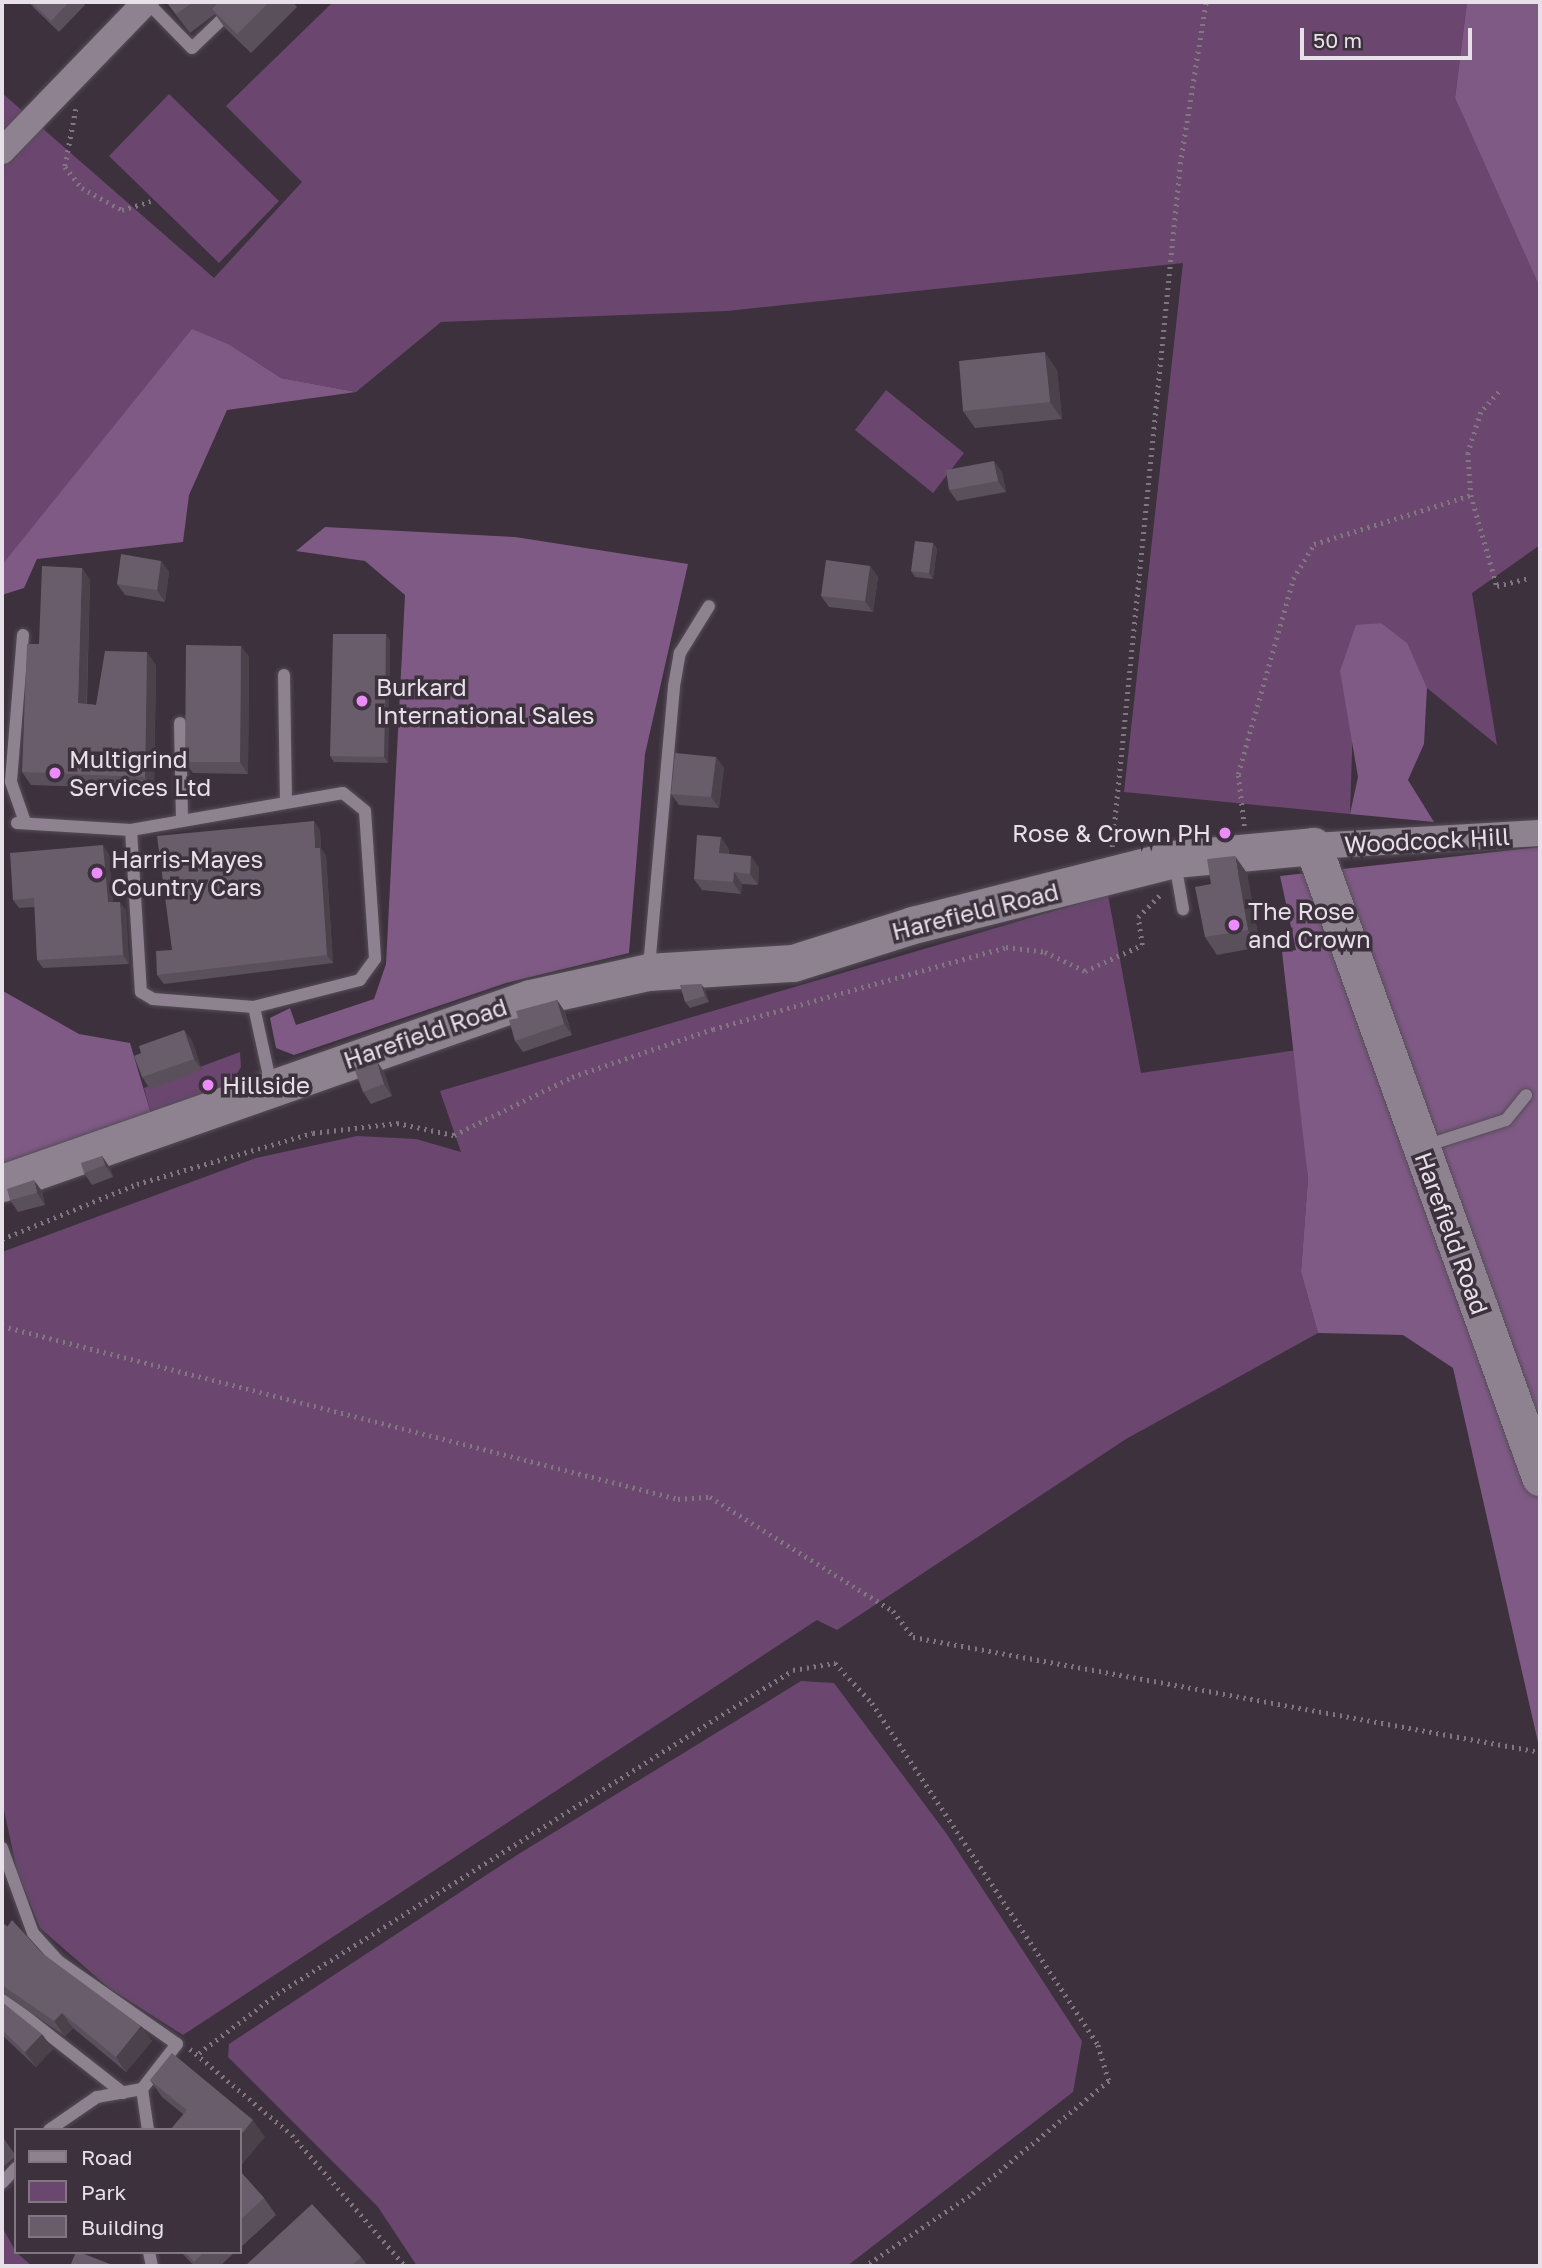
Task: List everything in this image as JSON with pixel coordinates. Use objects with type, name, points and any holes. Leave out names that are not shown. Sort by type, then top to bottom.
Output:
[{"type":"street","points":[[2,151],[147,2]]},
{"type":"street","name":"Woodcock Hill","points":[[1313,846],[1540,833]]},
{"type":"street","name":"Harefield Road","points":[[2,1183],[271,1085],[530,998],[648,972],[793,963],[913,925],[1126,873],[1170,874],[1247,851],[1313,846],[1540,1477]]},
{"type":"lane","points":[[147,2],[192,48],[240,2]]},
{"type":"lane","points":[[648,972],[676,675],[680,653],[709,607]]},
{"type":"lane","points":[[23,635],[11,782],[21,823],[55,830],[131,830],[182,818],[343,793],[365,811],[375,959],[360,981],[254,1007],[153,999],[141,992],[131,830]]},
{"type":"lane","points":[[284,675],[286,803]]},
{"type":"lane","points":[[180,723],[182,818]]},
{"type":"lane","points":[[1170,874],[1182,909]]},
{"type":"lane","points":[[254,1007],[271,1085]]},
{"type":"lane","points":[[1421,1147],[1506,1120],[1526,1096]]},
{"type":"lane","points":[[2,1848],[11,1885],[46,1948],[177,2044],[142,2089],[97,2098],[52,2128]]},
{"type":"lane","points":[[2,1998],[123,2093]]},
{"type":"lane","points":[[142,2089],[148,2128]]},
{"type":"lane","points":[[2,2183],[14,2170]]},
{"type":"path","points":[[1126,873],[1111,861],[1116,766],[1180,164],[1206,2]]},
{"type":"path","points":[[82,67],[65,167],[108,207],[151,201]]},
{"type":"path","points":[[1499,392],[1481,412],[1468,453],[1471,495],[1497,586],[1530,578]]},
{"type":"path","points":[[1247,851],[1238,774],[1293,579],[1314,544],[1471,495]]},
{"type":"path","points":[[2,1239],[137,1184],[313,1133],[397,1123],[454,1135],[598,1068],[1006,947],[1045,952],[1085,971],[1142,945],[1138,917],[1170,874]]},
{"type":"path","points":[[2,1326],[678,1499],[710,1497],[893,1611],[913,1637],[1540,1752]]},
{"type":"path","points":[[199,2053],[277,1994],[793,1670],[835,1663],[872,1703],[1098,2045],[1109,2081],[970,2196],[866,2266]]},
{"type":"path","points":[[177,2044],[199,2053],[292,2135],[405,2266]]},
{"type":"green space","points":[[333,2],[1467,2],[1455,98],[1540,288],[1540,545],[1472,593],[1497,745],[1427,688],[1381,623],[1356,626],[1350,814],[1124,792],[1183,263],[727,311],[441,322],[356,392],[281,378],[230,345],[2,565],[2,93],[214,278],[302,182],[226,106]]},
{"type":"green space","points":[[169,94],[279,201],[219,263],[109,156]]},
{"type":"green space","points":[[886,390],[964,453],[933,493],[855,430]]},
{"type":"green space","points":[[1108,895],[1141,1073],[1297,1050],[1308,1178],[1301,1272],[1318,1333],[1126,1439],[837,1630],[817,1620],[183,2035],[109,1988],[40,1928],[17,1871],[2,1801],[2,1252],[256,1158],[357,1136],[416,1139],[461,1152],[440,1091]]},
{"type":"green space","points":[[240,1052],[241,1067],[229,1086],[151,1114],[144,1088]]},
{"type":"green space","points":[[801,1681],[834,1683],[946,1833],[1082,2041],[1073,2092],[847,2266],[417,2266],[378,2207],[228,2057],[229,2044],[517,1855]]},
{"type":"green space","points":[[2,2227],[14,2248],[14,2254],[18,2254],[32,2266],[2,2266]]},
{"type":"shaded area","points":[[1467,2],[1540,2],[1540,288],[1455,98]]},
{"type":"shaded area","points":[[192,329],[230,345],[281,378],[356,392],[227,410],[189,495],[183,542],[37,559],[24,588],[2,595],[2,565]]},
{"type":"shaded area","points":[[325,527],[515,537],[688,564],[645,754],[629,953],[506,983],[294,1055],[276,1048],[270,1018],[290,1008],[296,1025],[374,999],[386,964],[405,595],[365,561],[296,551]]},
{"type":"shaded area","points":[[1381,623],[1407,643],[1427,688],[1424,744],[1408,780],[1434,822],[1350,814],[1358,777],[1340,671],[1356,625]]},
{"type":"shaded area","points":[[1540,847],[1540,1751],[1453,1368],[1403,1335],[1318,1333],[1301,1272],[1308,1178],[1282,952],[1296,950],[1280,876]]},
{"type":"shaded area","points":[[2,981],[3,991],[79,1034],[130,1043],[151,1114],[2,1170]]},
{"type":"building","points":[[31,2],[69,2],[51,21]]},
{"type":"building","points":[[167,2],[193,2],[176,14]]},
{"type":"building","points":[[219,2],[269,2],[237,34],[212,9]]},
{"type":"building","points":[[1045,352],[1050,402],[963,411],[959,361]]},
{"type":"building","points":[[994,461],[998,481],[949,490],[946,470]]},
{"type":"building","points":[[915,541],[933,543],[929,573],[911,571]]},
{"type":"building","points":[[121,554],[161,561],[157,590],[117,584]]},
{"type":"building","points":[[826,560],[870,566],[865,601],[821,596]]},
{"type":"building","points":[[42,566],[82,568],[78,703],[96,705],[105,651],[147,652],[145,777],[22,772],[27,644],[39,644]]},
{"type":"building","name":"Burkard International Sales","points":[[333,634],[386,634],[384,757],[330,756]]},
{"type":"building","points":[[186,645],[241,646],[240,762],[185,762]]},
{"type":"building","points":[[675,753],[716,757],[711,797],[671,794]]},
{"type":"building","points":[[314,821],[315,848],[320,848],[327,955],[157,975],[156,951],[172,950],[157,836]]},
{"type":"building","points":[[697,835],[721,837],[719,853],[751,856],[750,874],[734,872],[733,882],[694,879]]},
{"type":"building","points":[[103,845],[108,902],[120,902],[123,955],[37,960],[34,898],[13,900],[10,853]]},
{"type":"building","points":[[1235,856],[1248,930],[1205,937],[1195,887],[1211,884],[1207,859]]},
{"type":"building","points":[[701,984],[705,996],[685,1002],[680,985]]},
{"type":"building","points":[[557,1000],[564,1024],[515,1041],[509,1020],[518,1018],[516,1011]]},
{"type":"building","points":[[184,1030],[194,1059],[142,1077],[134,1056],[141,1053],[139,1046]]},
{"type":"building","points":[[376,1060],[384,1084],[363,1092],[354,1068]]},
{"type":"building","points":[[102,1156],[105,1165],[84,1173],[81,1163]]},
{"type":"building","points":[[34,1180],[37,1193],[10,1200],[7,1189]]},
{"type":"building","points":[[12,1920],[42,1953],[141,2026],[116,2057],[62,2013],[54,2021],[2,1985],[2,1922],[7,1927]]},
{"type":"building","points":[[2,2002],[42,2034],[25,2052],[2,2030]]},
{"type":"building","points":[[172,2053],[253,2120],[242,2134],[242,2128],[172,2128],[187,2110],[150,2080]]},
{"type":"building","points":[[242,2173],[264,2198],[242,2218]]},
{"type":"building","points":[[312,2204],[361,2257],[351,2266],[245,2266]]},
{"type":"building","points":[[75,2254],[84,2254],[115,2266],[70,2266]]},
{"type":"building","points":[[187,2254],[202,2254],[194,2262]]},
{"type":"place","name":"Burkard International Sales","points":[[362,701]]},
{"type":"place","name":"Multigrind Services Ltd","points":[[55,773]]},
{"type":"place","name":"Rose & Crown PH","points":[[1225,833]]},
{"type":"place","name":"Harris-Mayes Country Cars","points":[[97,873]]},
{"type":"place","name":"The Rose and Crown","points":[[1234,925]]},
{"type":"place","name":"Hillside","points":[[208,1085]]}]
